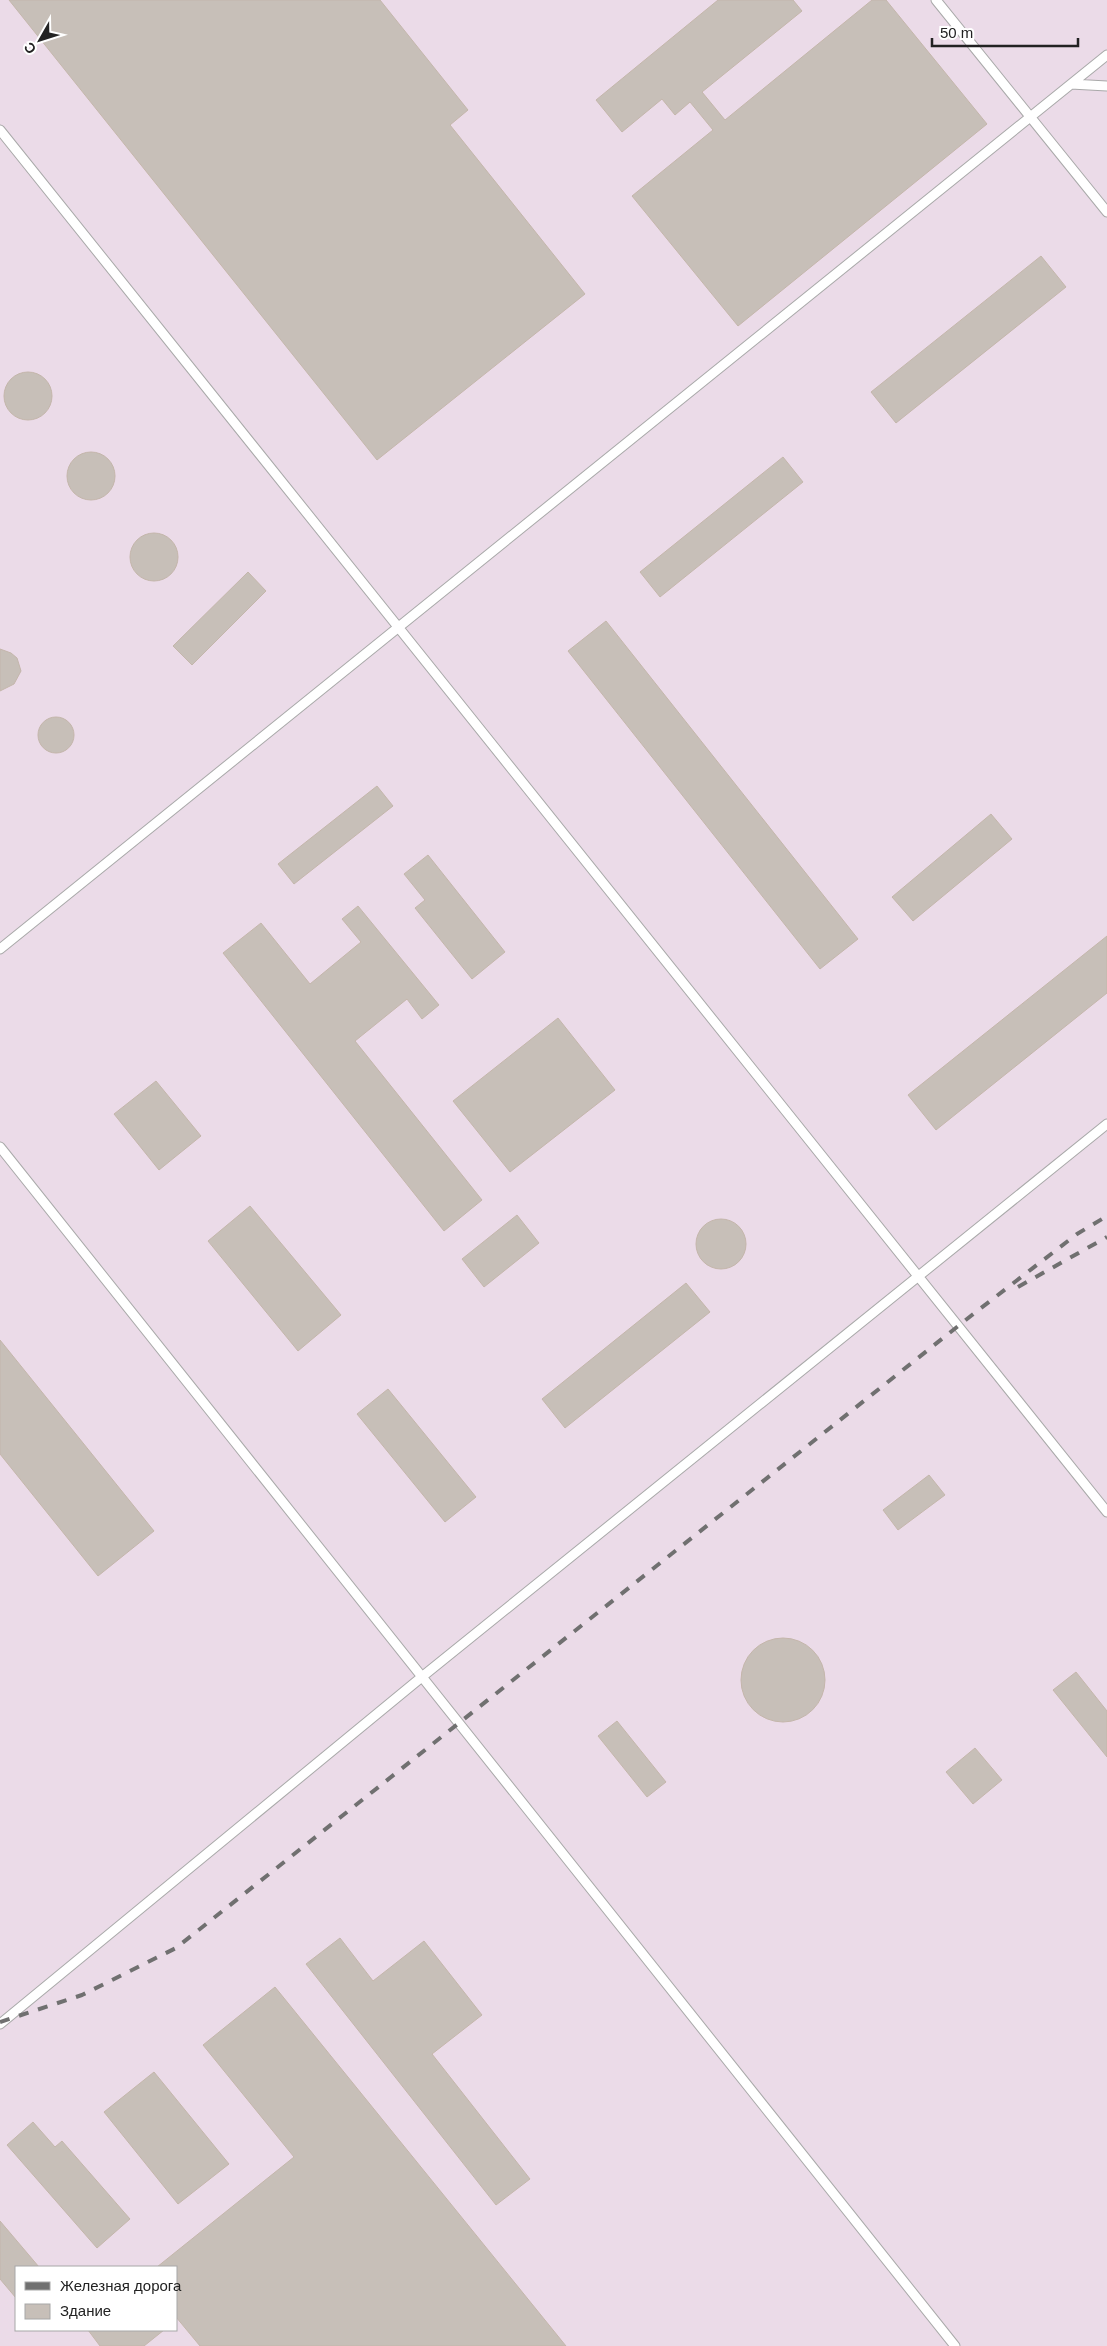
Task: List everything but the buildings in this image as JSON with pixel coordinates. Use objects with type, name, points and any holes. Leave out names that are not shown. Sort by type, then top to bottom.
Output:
[{"type":"lane","points":[[936,0],[1107,212]]},
{"type":"lane","points":[[0,949],[1107,55]]},
{"type":"lane","points":[[1071,84],[1107,86]]},
{"type":"lane","points":[[0,130],[1107,1512]]},
{"type":"lane","points":[[0,2024],[423,1676],[1107,1124]]},
{"type":"lane","points":[[0,1147],[955,2346]]},
{"type":"shaded area","points":[[0,0],[1107,0],[1107,2346],[0,2346]]},
{"type":"railway","points":[[0,2022],[82,1995],[176,1948],[972,1315],[1077,1234],[1107,1216]]},
{"type":"railway","points":[[1018,1287],[1107,1237]]}]
